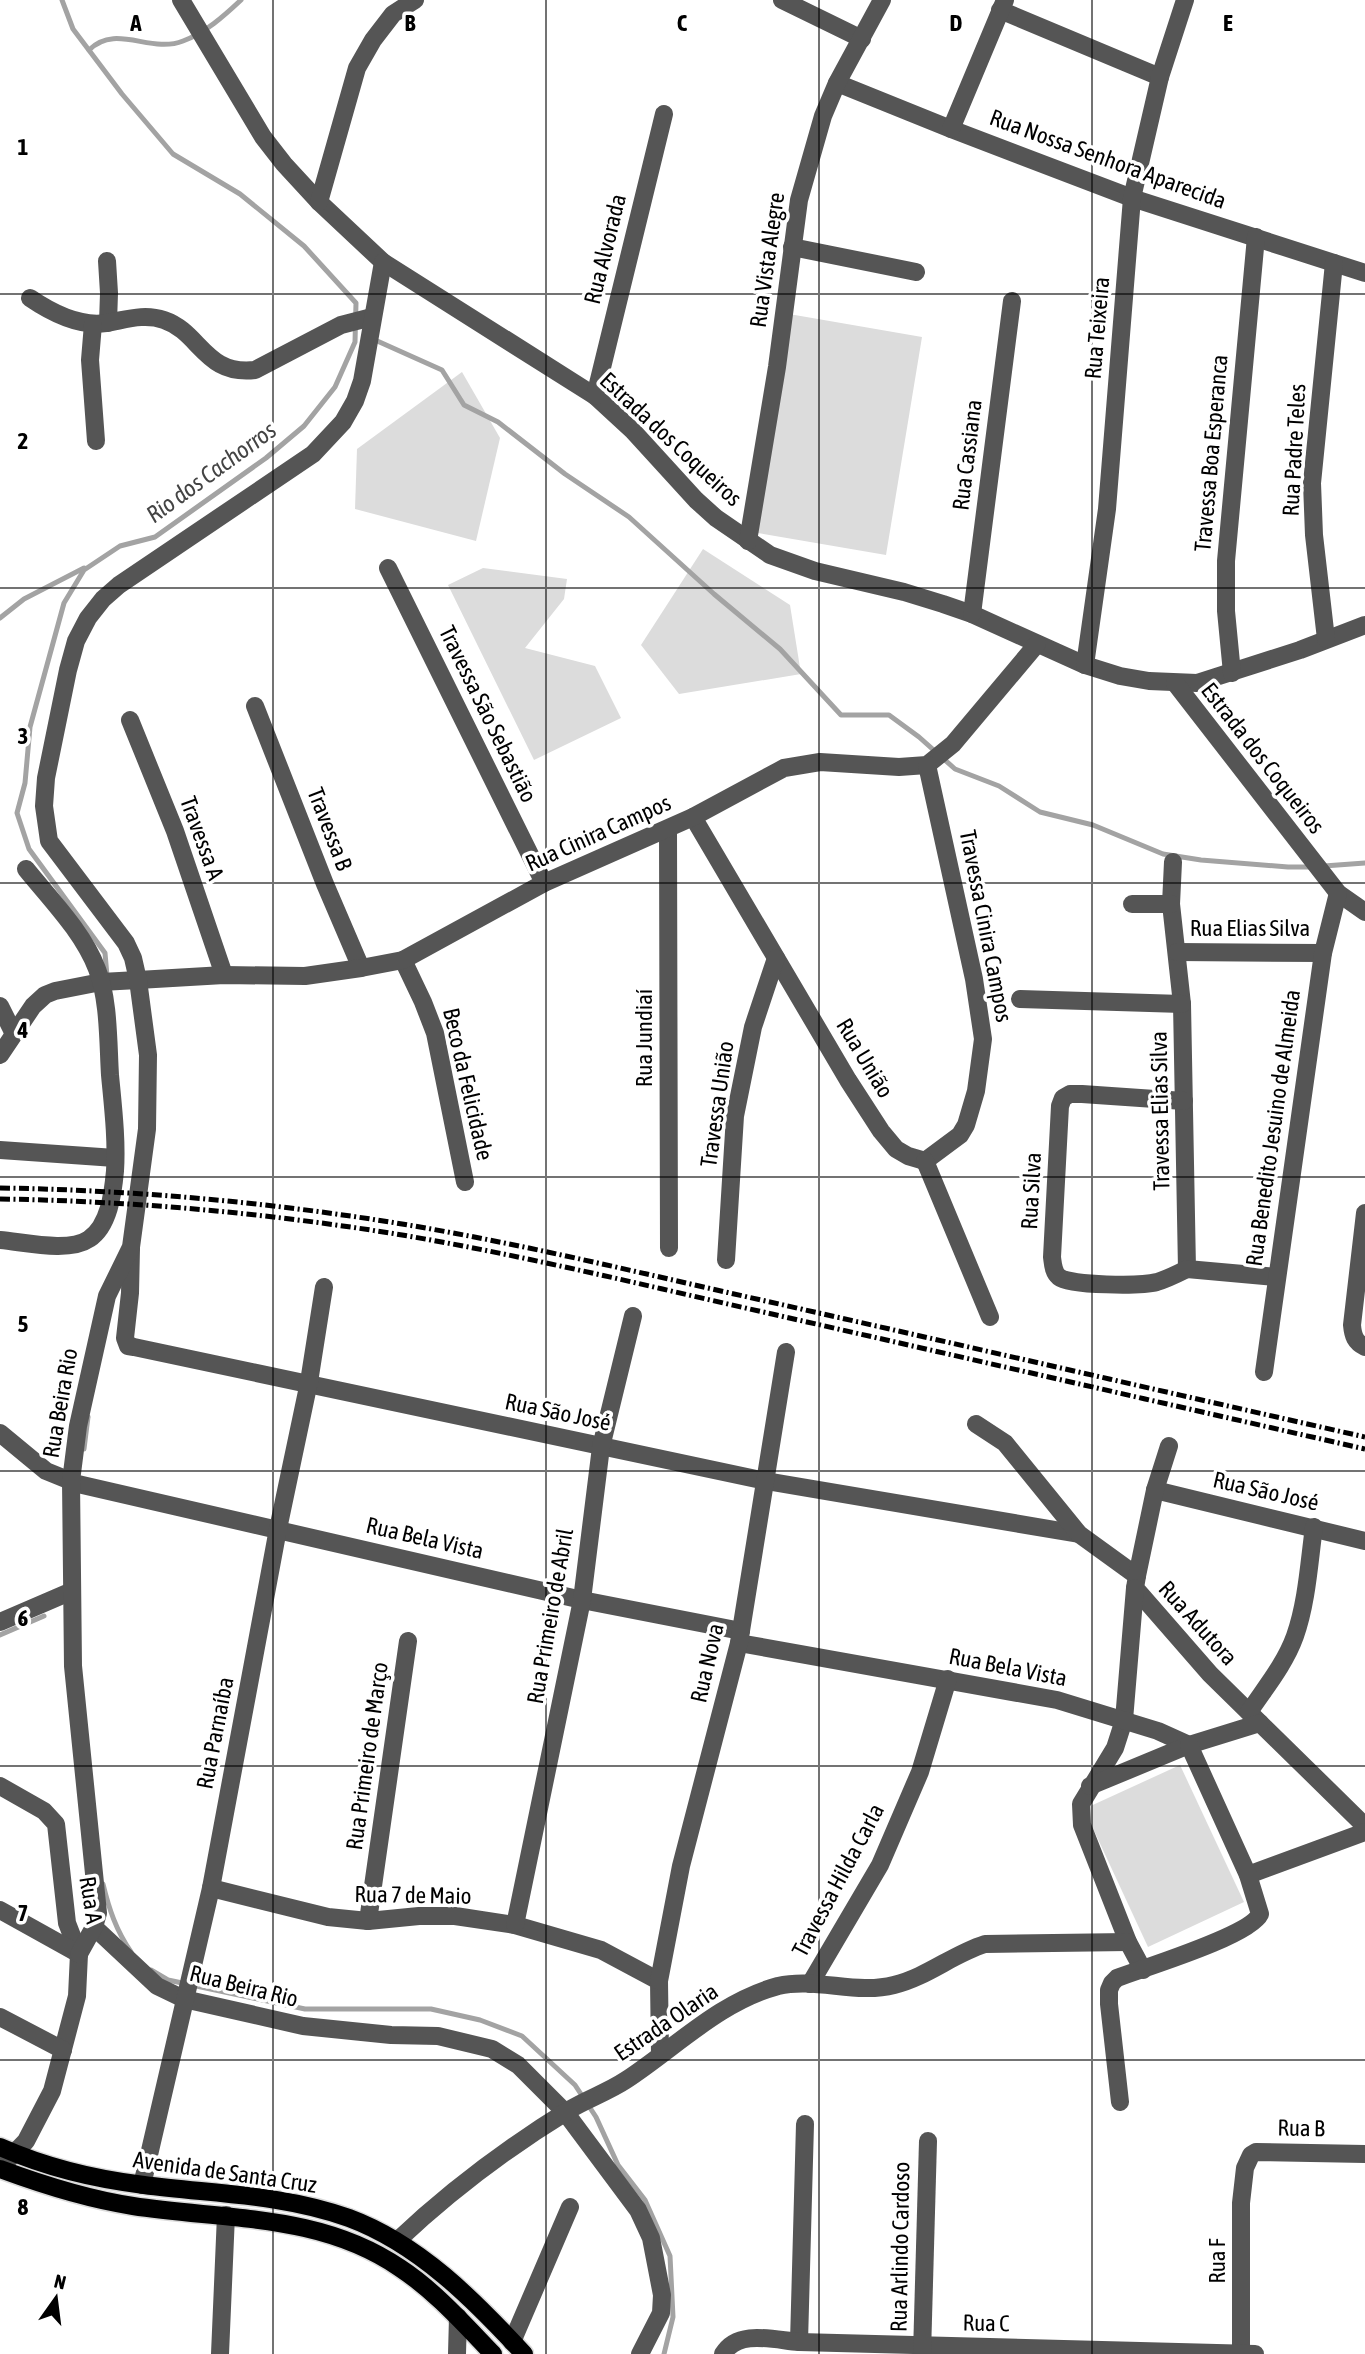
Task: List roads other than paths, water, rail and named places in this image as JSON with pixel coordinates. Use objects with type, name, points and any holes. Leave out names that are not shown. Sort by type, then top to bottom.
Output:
[{"type":"main road","name":"Avenida de Santa Cruz","points":[[7,2150],[84,2175],[142,2185],[279,2200],[350,2218],[397,2241],[466,2294],[518,2348]]},
{"type":"main road","name":"Avenida de Santa Cruz","points":[[0,2169],[108,2201],[301,2227],[367,2249],[399,2267],[431,2292],[493,2354]]},
{"type":"street","name":"Estrada dos Coqueiros","points":[[181,0],[263,137],[319,202],[383,262],[595,396],[716,519],[770,555],[792,564],[904,592],[972,614],[1085,665],[1120,676],[1175,683],[1338,893],[1365,912]]},
{"type":"street","points":[[319,202],[357,68],[373,40],[393,14],[415,0]]},
{"type":"street","points":[[782,0],[862,39]]},
{"type":"street","name":"Rua Vista Alegre","points":[[748,541],[777,367],[799,200],[813,147],[837,83],[882,0]]},
{"type":"street","name":"Rua Teixeira","points":[[1085,665],[1107,509],[1132,198],[1160,77],[1185,0]]},
{"type":"street","points":[[951,130],[1002,5],[1160,77]]},
{"type":"street","name":"Rua Nossa Senhora Aparecida","points":[[837,83],[951,130],[1132,198],[1365,273]]},
{"type":"street","name":"Rua Alvorada","points":[[595,396],[664,114]]},
{"type":"street","name":"Travessa Boa Esperanca","points":[[1232,673],[1226,611],[1226,561],[1256,237]]},
{"type":"street","points":[[792,247],[916,272]]},
{"type":"street","points":[[96,441],[90,360],[109,293],[107,261]]},
{"type":"street","name":"Rua Beira Rio","points":[[383,262],[369,326],[362,382],[343,422],[313,454],[119,584],[96,608],[76,641],[46,778],[46,828],[49,841],[125,943],[133,958],[134,980],[148,1055],[149,1099],[143,1169],[131,1247],[107,1296],[78,1426],[74,1483],[73,1666],[95,1872],[98,1913],[94,1927],[157,1986],[187,1988],[303,2026],[391,2035],[438,2036],[492,2049],[518,2065],[569,2110],[638,2210],[650,2238],[662,2295],[661,2313],[640,2354]]},
{"type":"street","name":"Rua Padre Teles","points":[[1326,639],[1314,535],[1312,483],[1334,263]]},
{"type":"street","points":[[30,298],[48,310],[100,324],[141,317],[164,320],[174,325],[217,363],[243,372],[255,370],[341,325],[369,326]]},
{"type":"street","name":"Rua Cassiana","points":[[972,614],[1012,301]]},
{"type":"street","name":"Travessa São Sebastião","points":[[388,568],[544,883]]},
{"type":"street","points":[[1175,683],[1197,683],[1232,673],[1365,625]]},
{"type":"street","points":[[931,763],[953,744],[1037,644]]},
{"type":"street","name":"Travessa B","points":[[255,706],[361,968]]},
{"type":"street","name":"Travessa A","points":[[130,720],[174,831],[225,975]]},
{"type":"street","name":"Rua Cinira Campos","points":[[0,1055],[33,1006],[45,995],[104,982],[225,975],[305,975],[403,960],[544,883],[693,817],[768,775],[800,764],[820,762],[899,767],[931,763]]},
{"type":"street","name":"Travessa Cinira Campos","points":[[925,1161],[960,1135],[966,1125],[976,1091],[983,1039],[974,979],[931,763]]},
{"type":"street","name":"Rua União","points":[[693,817],[881,1131],[896,1149],[925,1161]]},
{"type":"street","name":"Rua Jundiaí","points":[[668,829],[669,1248]]},
{"type":"street","name":"Travessa Elias Silva","points":[[1173,862],[1171,904],[1182,1004],[1187,1269]]},
{"type":"street","points":[[0,1240],[67,1246],[91,1239],[101,1226],[111,1200],[115,1158],[104,982],[79,937],[26,869]]},
{"type":"street","name":"Rua Benedito Jesuino de Almeida","points":[[1264,1372],[1323,953],[1338,893]]},
{"type":"street","points":[[1132,904],[1171,904]]},
{"type":"street","name":"Rua Elias Silva","points":[[1177,953],[1323,953]]},
{"type":"street","name":"Travessa União","points":[[726,1260],[737,1105],[753,1027],[776,958]]},
{"type":"street","name":"Beco da Felicidade","points":[[403,960],[424,1002],[435,1033],[465,1182]]},
{"type":"street","points":[[1020,999],[1182,1004]]},
{"type":"street","points":[[0,1006],[15,1034]]},
{"type":"street","name":"Rua Silva","points":[[1185,1101],[1082,1094],[1070,1094],[1063,1098],[1060,1106],[1052,1257],[1054,1271],[1060,1278],[1070,1282],[1134,1285],[1156,1283],[1187,1269]]},
{"type":"street","points":[[0,1150],[115,1158]]},
{"type":"street","points":[[925,1161],[990,1317]]},
{"type":"street","points":[[1365,1213],[1352,1325],[1353,1336],[1358,1344],[1365,1348]]},
{"type":"street","name":"Rua São José","points":[[131,1247],[125,1338],[128,1346],[309,1382],[766,1481],[1079,1534]]},
{"type":"street","points":[[1187,1269],[1276,1277]]},
{"type":"street","name":"Rua Parnaíba","points":[[142,2185],[211,1888],[278,1530],[309,1382],[324,1287]]},
{"type":"street","name":"Rua Primeiro de Abril","points":[[515,1925],[582,1600],[601,1447],[633,1316]]},
{"type":"street","name":"Rua Nova","points":[[659,1981],[681,1866],[740,1637],[786,1352]]},
{"type":"street","name":"Rua Adutora","points":[[976,1424],[1005,1444],[1079,1534],[1136,1582],[1210,1674],[1365,1826]]},
{"type":"street","points":[[0,1433],[46,1471],[74,1483]]},
{"type":"street","points":[[1143,1970],[1128,1942],[1082,1825],[1081,1804],[1115,1748],[1124,1720],[1136,1582],[1155,1490],[1169,1446]]},
{"type":"street","name":"Rua Bela Vista","points":[[74,1483],[740,1637],[1057,1700],[1158,1731],[1189,1745]]},
{"type":"street","name":"Rua São José","points":[[1155,1490],[1365,1541]]},
{"type":"street","points":[[1090,1786],[1254,1717],[1294,1638],[1302,1610],[1314,1527]]},
{"type":"street","points":[[0,1622],[72,1591]]},
{"type":"street","name":"Rua Primeiro de Março","points":[[368,1921],[408,1641]]},
{"type":"street","name":"Travessa Hilda Carla","points":[[810,1984],[885,1853],[920,1772],[948,1679]]},
{"type":"street","points":[[1120,2102],[1109,1990],[1112,1983],[1117,1978],[1143,1970],[1253,1924],[1260,1910],[1248,1875],[1189,1745]]},
{"type":"street","name":"Rua A","points":[[0,1786],[44,1811],[56,1824],[67,1923],[79,1954],[76,1996],[48,2100],[26,2141],[7,2150],[0,2169]]},
{"type":"street","points":[[1248,1875],[1365,1832]]},
{"type":"street","name":"Rua 7 de Maio","points":[[211,1888],[307,1912],[368,1921],[455,1916],[515,1925],[601,1950],[659,1981]]},
{"type":"street","points":[[0,1910],[79,1954],[94,1927]]},
{"type":"street","name":"Estrada Olaria","points":[[397,2241],[435,2205],[488,2163],[569,2110],[625,2081],[718,2014],[752,1996],[780,1986],[810,1984],[868,1989],[894,1985],[927,1973],[967,1950],[985,1944],[1128,1942]]},
{"type":"street","points":[[659,1981],[660,2054]]},
{"type":"street","points":[[0,2017],[63,2050]]},
{"type":"street","points":[[799,2342],[805,2124]]},
{"type":"street","name":"Rua Arlindo Cardoso","points":[[922,2350],[928,2141]]},
{"type":"street","name":"Rua B","points":[[1244,2168],[1251,2155],[1256,2152],[1365,2154]]},
{"type":"street","name":"Rua F","points":[[1241,2353],[1241,2203],[1244,2168]]},
{"type":"street","points":[[518,2348],[570,2207]]},
{"type":"street","points":[[220,2354],[226,2215]]},
{"type":"street","points":[[457,2354],[458,2317]]},
{"type":"street","name":"Rua C","points":[[723,2354],[742,2338],[922,2350],[1255,2354]]},
{"type":"waterway","name":"Rio dos Cachorros","points":[[62,0],[73,29],[122,94],[173,154],[240,194],[304,246],[356,303],[355,342],[335,387],[304,426],[266,458],[155,537],[120,546],[84,570],[64,603],[30,727],[25,783],[17,813],[29,849],[105,953],[107,976]]},
{"type":"waterway","points":[[89,50],[99,42],[110,39],[158,44],[183,41],[207,29],[241,0]]},
{"type":"waterway","points":[[375,340],[442,370],[464,405],[498,422],[565,474],[629,517],[780,649],[841,715],[889,715],[955,769],[999,786],[1040,812],[1093,825],[1163,854],[1201,860],[1311,867]]},
{"type":"waterway","points":[[0,618],[24,599],[84,568]]},
{"type":"waterway","points":[[1324,866],[1365,863]]},
{"type":"waterway","points":[[84,1449],[88,1417]]},
{"type":"waterway","points":[[0,1635],[44,1616]]},
{"type":"waterway","points":[[103,1884],[114,1919],[131,1952]]},
{"type":"waterway","points":[[151,1970],[168,1980],[305,2009],[431,2009],[480,2020],[522,2036],[575,2085],[596,2117],[618,2165],[645,2200],[670,2256],[673,2317],[664,2354]]},
{"type":"railway","points":[[0,1188],[199,1198],[444,1231],[588,1261],[1365,1437]]},
{"type":"railway","points":[[0,1199],[199,1209],[443,1242],[585,1271],[1365,1449]]}]
